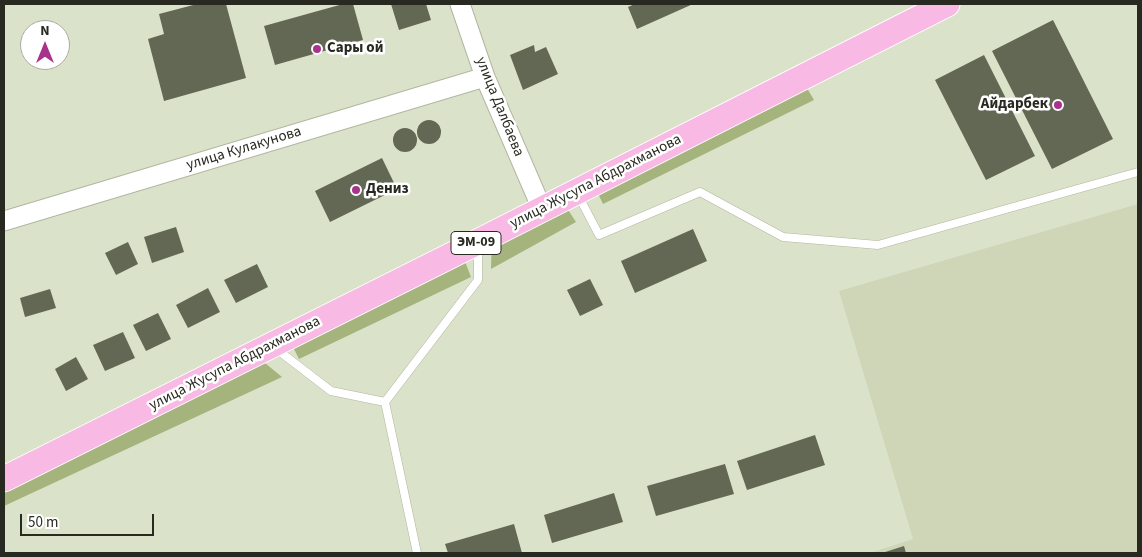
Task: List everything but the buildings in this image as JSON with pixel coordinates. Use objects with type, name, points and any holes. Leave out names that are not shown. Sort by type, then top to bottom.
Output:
[{"type":"highway","name":"улица Жусупа Абдрахманова","points":[[4,479],[947,4]]},
{"type":"street","name":"улица Далбаева","points":[[460,4],[485,77],[542,209]]},
{"type":"street","name":"улица Кулакунова","points":[[4,221],[485,77]]},
{"type":"lane","points":[[576,192],[599,235],[700,192],[783,237],[878,245],[1138,172]]},
{"type":"lane","points":[[417,553],[385,402],[478,280],[477,242]]},
{"type":"lane","points":[[271,345],[331,391],[385,402]]},
{"type":"shaded area","points":[[1138,204],[1138,553],[870,553],[913,539],[839,291]]},
{"type":"green space","points":[[801,78],[814,100],[603,204],[593,183]]},
{"type":"green space","points":[[561,199],[576,222],[491,269],[492,235]]},
{"type":"green space","points":[[461,251],[471,277],[299,359],[288,337]]},
{"type":"green space","points":[[254,354],[282,377],[4,506],[4,479]]},
{"type":"place","name":"Сары ой","points":[[317,49]]},
{"type":"place","name":"Айдарбек","points":[[1058,105]]},
{"type":"place","name":"Дениз","points":[[356,190]]}]
